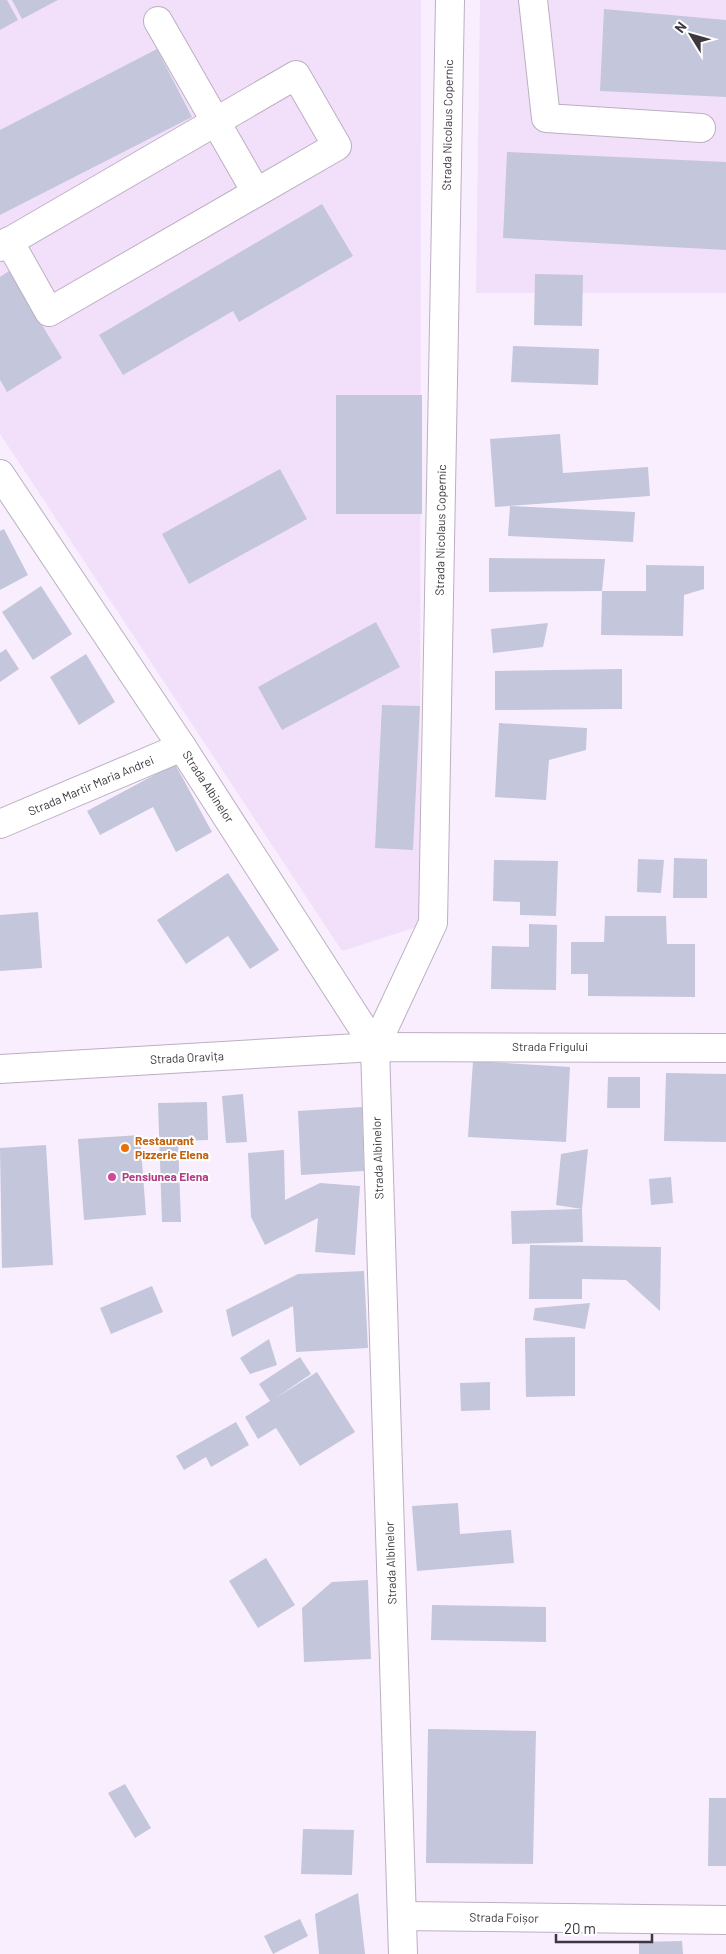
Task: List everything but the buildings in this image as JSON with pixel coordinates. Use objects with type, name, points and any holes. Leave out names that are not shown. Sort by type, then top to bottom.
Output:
[{"type":"street","name":"Strada Nicolaus Copernic","points":[[375,1046],[433,924],[450,0]]},
{"type":"street","points":[[533,0],[546,118],[701,128]]},
{"type":"street","points":[[158,21],[256,192]]},
{"type":"street","points":[[296,75],[337,146],[50,312],[4,244],[216,122],[296,75]]},
{"type":"street","name":"Strada Albinelor","points":[[0,474],[182,747],[375,1046],[403,1954]]},
{"type":"street","name":"Strada Martir Maria Andrei","points":[[0,824],[182,747]]},
{"type":"street","name":"Strada Frigului","points":[[375,1046],[726,1048]]},
{"type":"street","name":"Strada Oravița","points":[[0,1069],[375,1046]]},
{"type":"street","name":"Strada Foișor","points":[[402,1916],[726,1920]]},
{"type":"shaded area","points":[[0,0],[421,0],[420,926],[342,951],[0,434]]},
{"type":"shaded area","points":[[480,0],[726,0],[726,293],[476,293]]},
{"type":"place","name":"Restaurant Pizzerie Elena","points":[[125,1148]]},
{"type":"place","name":"Pensiunea Elena","points":[[112,1177]]}]
